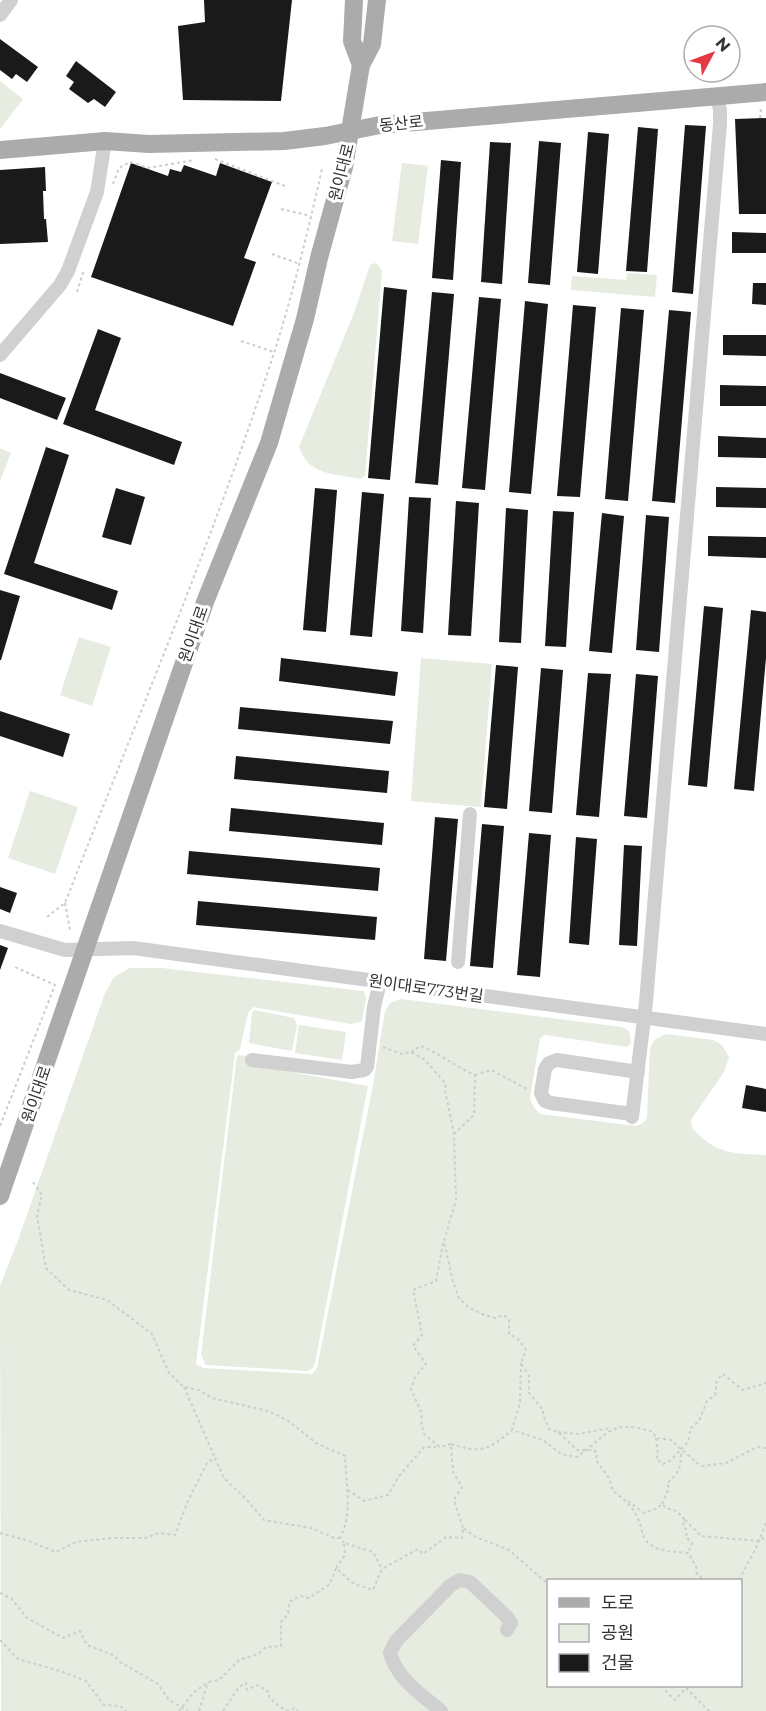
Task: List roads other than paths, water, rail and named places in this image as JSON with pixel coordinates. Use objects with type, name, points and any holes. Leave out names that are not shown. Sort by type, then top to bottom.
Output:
[{"type":"main road","name":"원이대로","points":[[354,0],[352,41],[362,65]]},
{"type":"main road","name":"원이대로","points":[[0,1197],[205,602],[269,443],[305,319],[344,167],[362,65],[372,44],[377,0]]},
{"type":"main road","name":"동산로","points":[[0,150],[105,141],[149,144],[284,141],[325,136],[380,124],[717,95],[764,97]]},
{"type":"street","points":[[0,15],[11,0]]},
{"type":"street","points":[[638,1072],[552,1061],[545,1069],[542,1097],[550,1103],[632,1115],[638,1072],[645,1018],[683,587],[692,443],[720,124],[717,95]]},
{"type":"street","points":[[0,355],[63,280],[97,192],[105,141]]},
{"type":"street","points":[[458,962],[470,814]]},
{"type":"street","name":"원이대로773번길","points":[[0,931],[65,950],[130,948],[766,1034]]},
{"type":"street","points":[[252,1060],[352,1072],[364,1070],[367,1067],[374,1006],[380,982]]},
{"type":"street","points":[[441,1711],[401,1676],[393,1664],[390,1653],[396,1641],[451,1585],[460,1580],[470,1582],[507,1617],[511,1623],[507,1630]]}]
